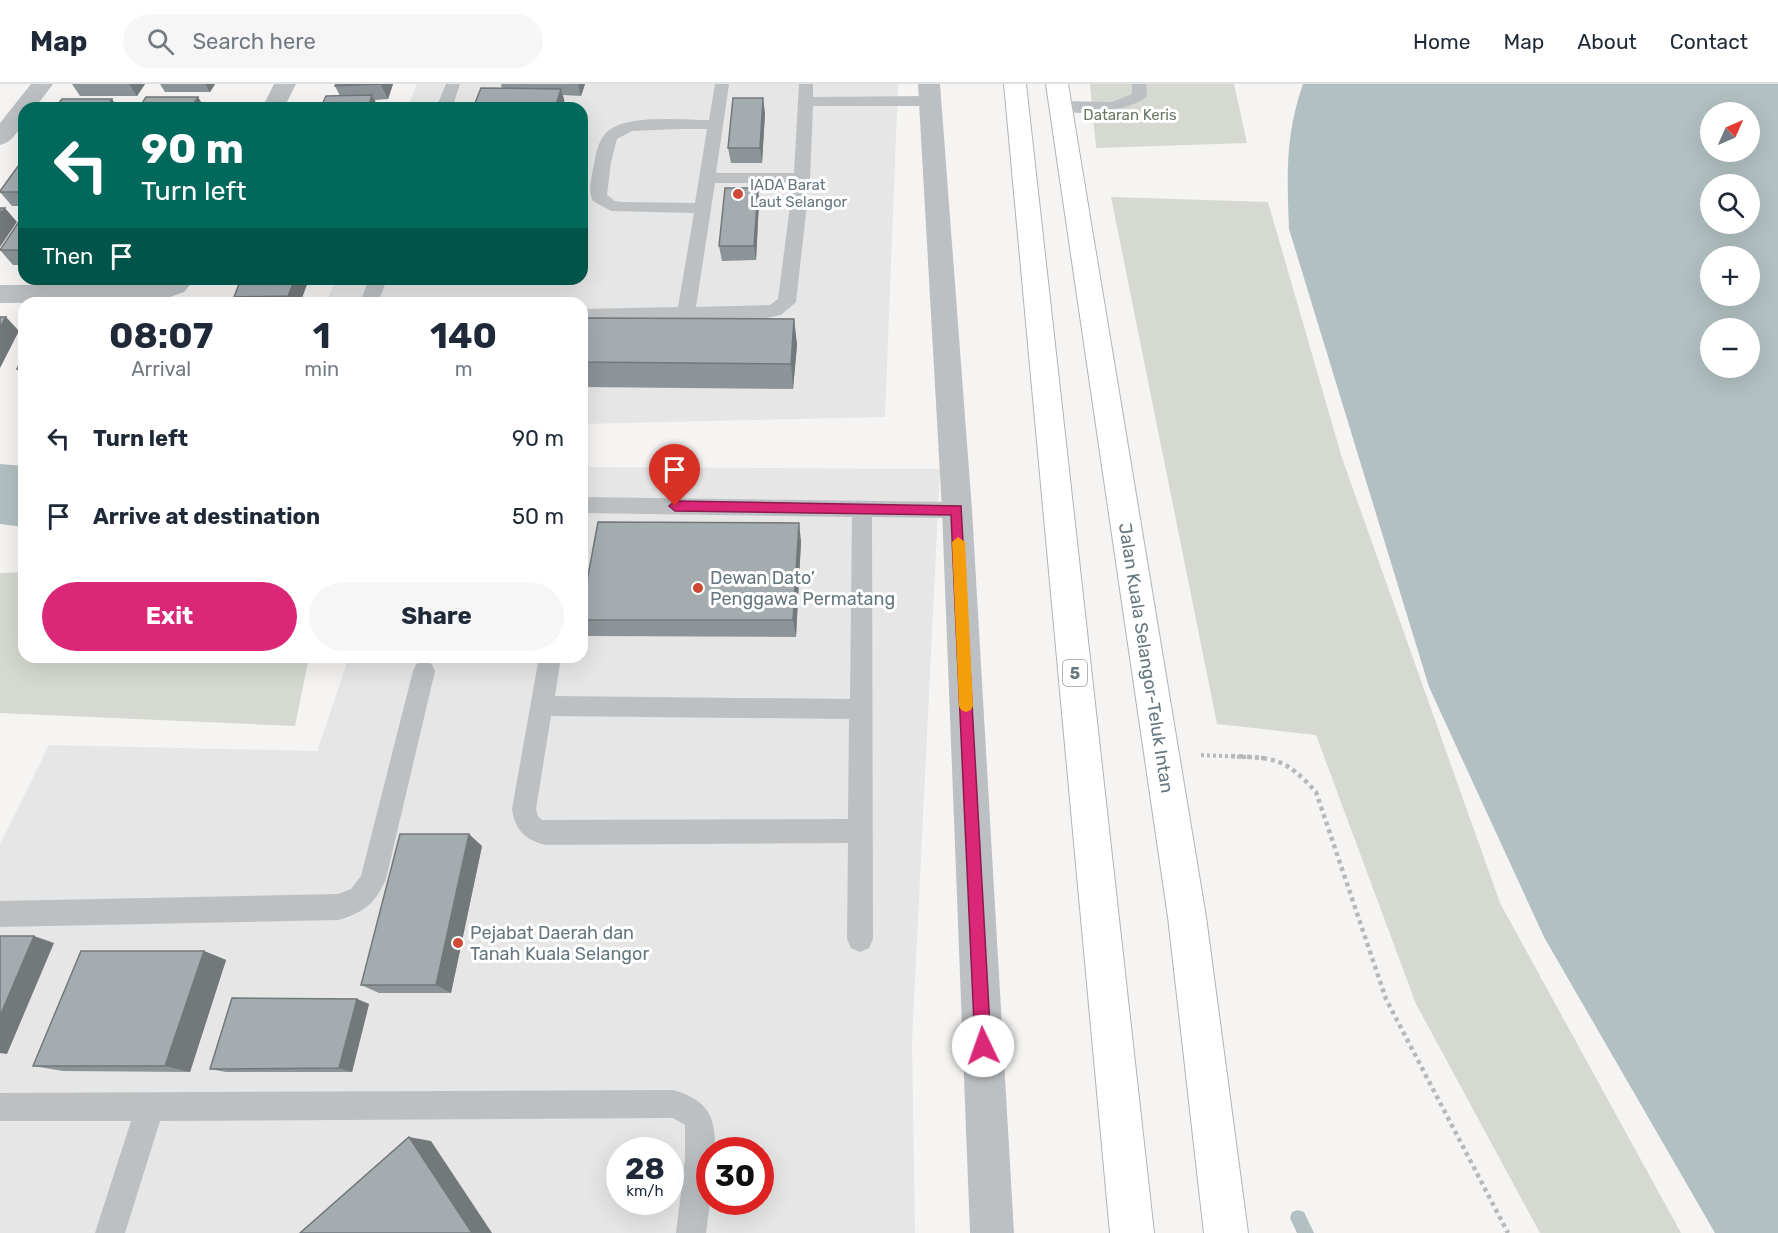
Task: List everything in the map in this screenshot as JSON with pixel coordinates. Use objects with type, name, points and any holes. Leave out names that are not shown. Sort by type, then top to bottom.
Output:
[{"type":"highway","name":"5","points":[[1015,84],[1132,1233]]},
{"type":"highway","name":"Jalan Kuala Selangor-Teluk Intan","points":[[1059,95],[1187,917],[1226,1233]]},
{"type":"street","points":[[28,102],[42,84]]},
{"type":"street","points":[[276,102],[285,84]]},
{"type":"street","points":[[929,93],[957,510],[992,1233]]},
{"type":"street","points":[[0,138],[18,115]]},
{"type":"street","points":[[0,294],[156,293],[176,285]]},
{"type":"lane","points":[[446,102],[453,84]]},
{"type":"lane","points":[[686,314],[722,84]]},
{"type":"lane","points":[[588,315],[766,312],[775,311],[787,302],[802,178],[806,84]]},
{"type":"lane","points":[[1059,95],[1118,106],[1130,104],[1139,96],[1139,84]]},
{"type":"lane","points":[[807,102],[929,93]]},
{"type":"lane","points":[[703,208],[611,206],[599,197],[598,190],[608,141],[618,130],[636,126],[716,125]]},
{"type":"lane","points":[[707,178],[802,178]]},
{"type":"lane","points":[[588,505],[957,510]]},
{"type":"lane","points":[[860,939],[862,508]]},
{"type":"lane","points":[[549,663],[524,809],[525,821],[533,830],[546,833],[859,831]]},
{"type":"lane","points":[[0,914],[338,907],[353,903],[366,893],[374,879],[424,671]]},
{"type":"lane","points":[[542,706],[860,709]]},
{"type":"lane","points":[[0,1107],[672,1104],[688,1108],[698,1121],[701,1139],[691,1233]]},
{"type":"lane","points":[[110,1233],[150,1107]]},
{"type":"path","points":[[1161,754],[1273,758],[1297,771],[1316,792],[1386,999],[1508,1233]]},
{"type":"shaded area","name":"IADA Barat Laut Selangor","points":[[417,84],[898,84],[885,417],[588,424],[588,297],[328,297],[334,285],[588,285],[588,102],[410,102]]},
{"type":"shaded area","points":[[1303,84],[1778,84],[1778,1233],[1715,1233],[1544,937],[1429,687],[1289,229],[1289,156],[1293,121]]},
{"type":"shaded area","points":[[0,464],[18,466],[18,526],[0,524]]},
{"type":"shaded area","name":"Pejabat Daerah dan Tanah Kuala Selangor","points":[[588,467],[940,469],[912,1042],[915,1233],[0,1233],[0,844],[49,745],[317,751],[347,663],[588,663]]},
{"type":"green space","name":"Dataran Keris","points":[[1090,84],[1234,84],[1247,143],[1096,148]]},
{"type":"green space","points":[[1111,197],[1268,202],[1342,458],[1500,903],[1681,1233],[1540,1233],[1416,1004],[1316,735],[1217,724]]},
{"type":"green space","points":[[18,572],[18,663],[308,663],[295,726],[0,713],[0,573]]},
{"type":"building","points":[[336,84],[382,84],[335,86]]},
{"type":"building","points":[[481,88],[561,89],[557,102],[475,102]]},
{"type":"building","points":[[372,95],[370,102],[323,102],[326,96]]},
{"type":"building","points":[[146,97],[198,97],[195,102],[143,102]]},
{"type":"building","points":[[733,98],[763,98],[760,148],[728,148]]},
{"type":"building","points":[[62,99],[112,99],[110,102],[60,102]]},
{"type":"building","points":[[18,166],[18,192],[0,191]]},
{"type":"building","points":[[725,188],[758,188],[754,246],[719,246]]},
{"type":"building","points":[[18,223],[18,250],[0,250]]},
{"type":"building","points":[[239,285],[293,285],[288,296],[234,297]]},
{"type":"building","points":[[0,317],[6,317],[0,327]]},
{"type":"building","points":[[588,318],[794,319],[791,364],[588,362]]},
{"type":"building","name":"Dewan Dato’ Penggawa Permatang","points":[[598,522],[799,523],[793,620],[588,620],[588,576]]},
{"type":"building","points":[[400,834],[469,834],[436,985],[361,985]]},
{"type":"building","points":[[0,936],[34,936],[0,1016]]},
{"type":"building","points":[[81,951],[204,951],[165,1066],[33,1066]]},
{"type":"building","points":[[232,998],[357,999],[339,1068],[210,1069]]},
{"type":"building","points":[[409,1137],[472,1233],[300,1233]]},
{"type":"waterway","points":[[1298,1218],[1306,1233]]},
{"type":"slow traffic","points":[[958,542],[966,706]]},
{"type":"place","name":"IADA Barat Laut Selangor","points":[[738,194]]},
{"type":"place","name":"Dewan Dato’ Penggawa Permatang","points":[[698,588]]},
{"type":"place","name":"Pejabat Daerah dan Tanah Kuala Selangor","points":[[458,943]]},
{"type":"route","points":[[675,506],[957,510],[983,1046]]}]
